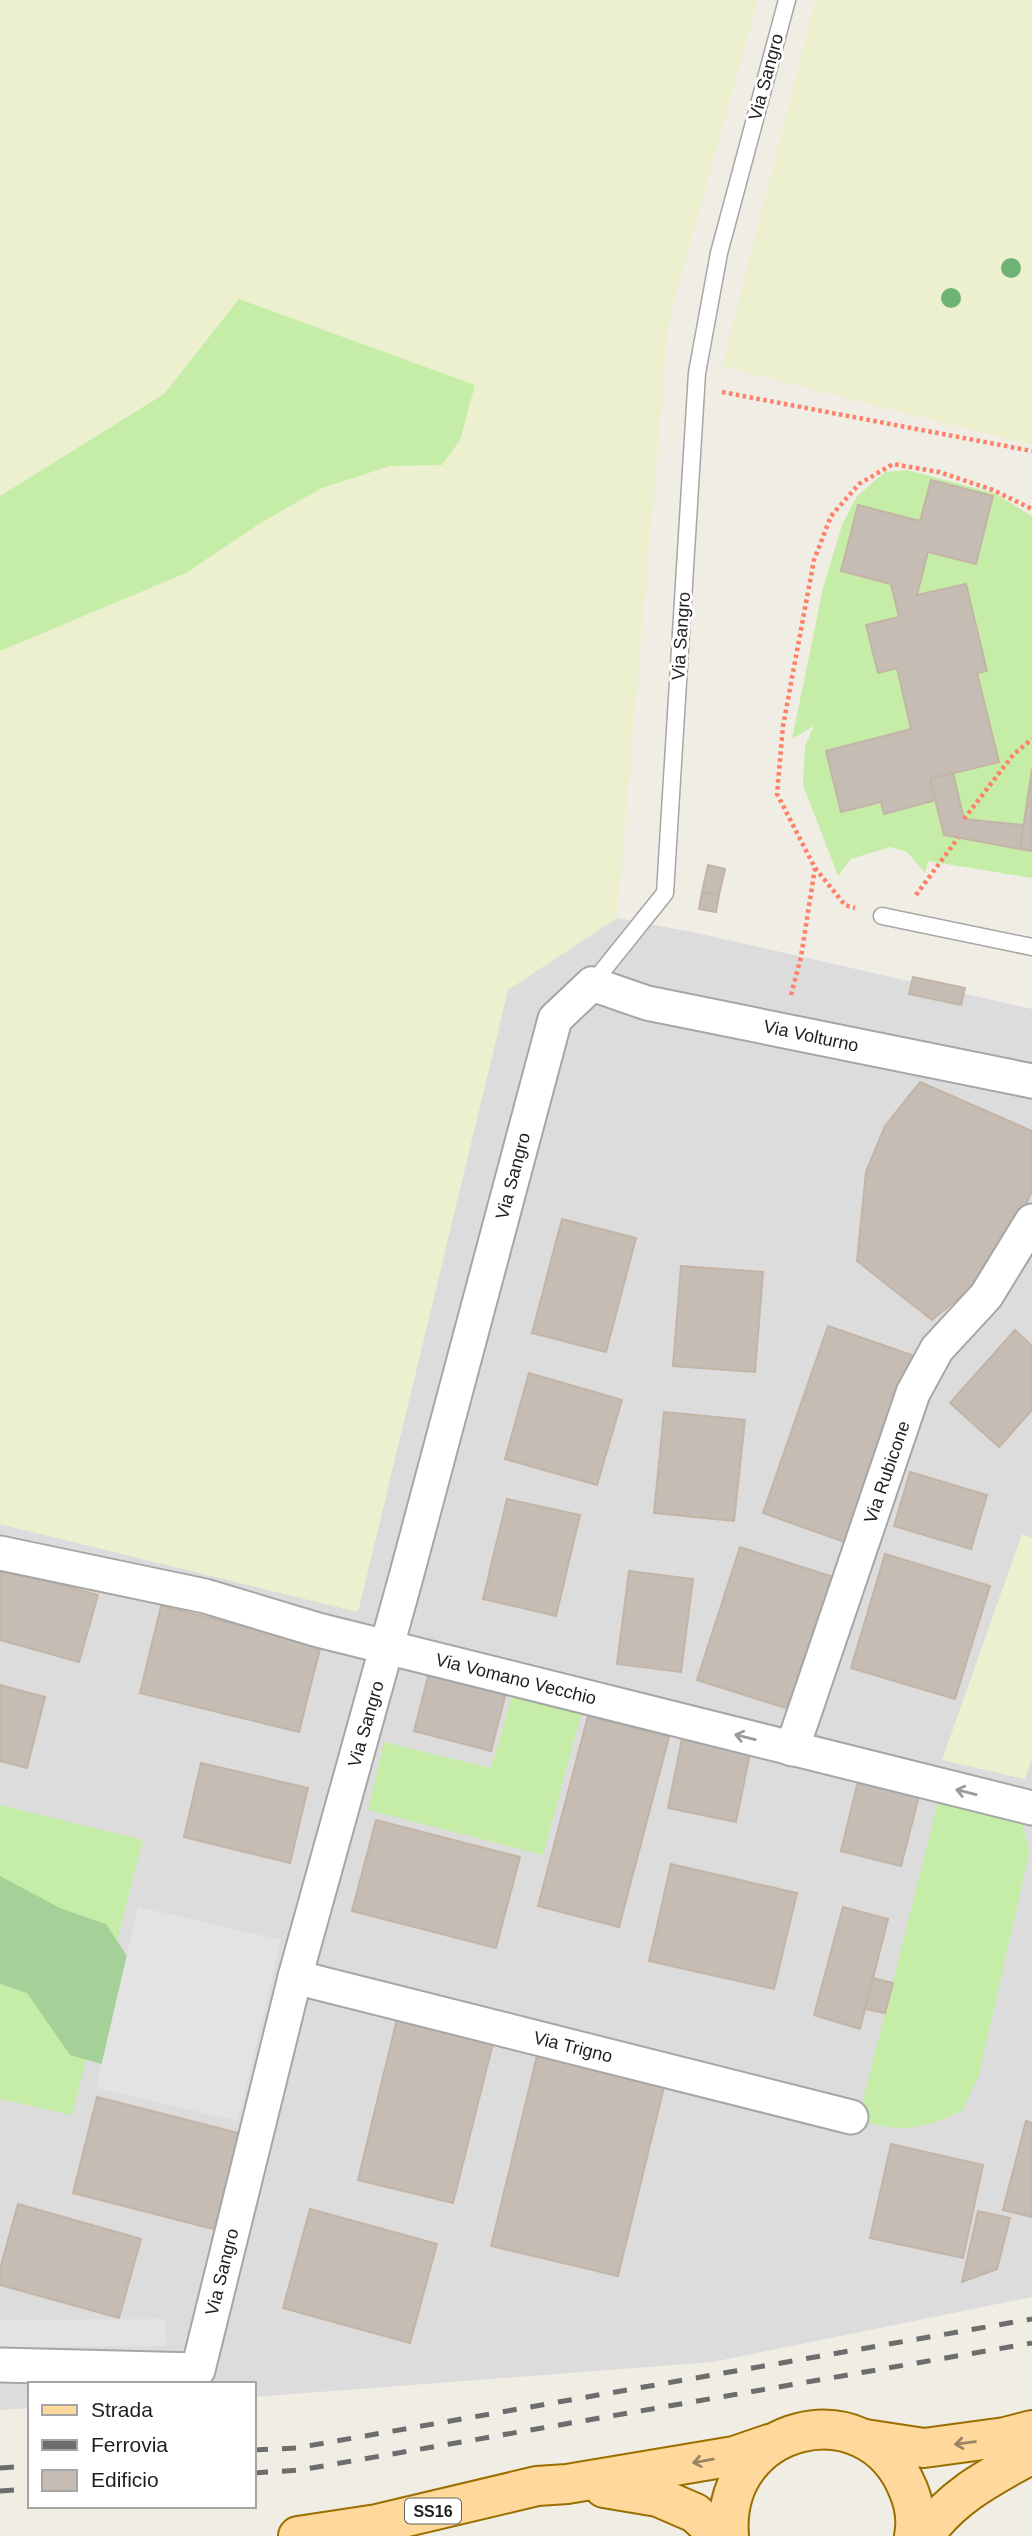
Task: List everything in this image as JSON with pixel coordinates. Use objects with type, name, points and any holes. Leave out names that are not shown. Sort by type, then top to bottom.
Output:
[{"type":"main road","name":"SS16","points":[[298,2536],[377,2524],[537,2486],[568,2484],[734,2456],[799,2431],[831,2429],[862,2438],[924,2448],[1005,2437],[1032,2430]]},
{"type":"main road","name":"SS16","points":[[862,2438],[885,2454],[902,2475],[913,2501],[914,2536]]},
{"type":"main road","name":"SS16","points":[[729,2536],[727,2516],[734,2488],[748,2463],[769,2444]]},
{"type":"main road","points":[[924,2536],[936,2518],[958,2498],[1032,2454]]},
{"type":"main road","name":"SS16","points":[[568,2484],[639,2492],[658,2497],[695,2513],[720,2536]]},
{"type":"street","name":"Via Volturno","points":[[592,984],[647,1003],[1032,1081]]},
{"type":"street","name":"Via Sangro","points":[[0,2365],[198,2370],[295,1977],[555,1019],[592,984]]},
{"type":"street","name":"Via Rubicone","points":[[792,1749],[913,1393],[937,1349],[986,1296],[1032,1221]]},
{"type":"street","name":"Via Vomano Vecchio","points":[[0,1553],[205,1596],[318,1630],[1032,1808]]},
{"type":"street","name":"Via Trigno","points":[[295,1977],[851,2117]]},
{"type":"lane","name":"Via Sangro","points":[[592,984],[665,893],[697,373],[719,253],[787,0]]},
{"type":"lane","points":[[882,916],[1032,947]]},
{"type":"path","points":[[697,387],[1032,451]]},
{"type":"path","points":[[882,916],[845,905],[815,868],[777,794],[783,726],[814,560],[831,516],[859,484],[893,464],[939,472],[993,489],[1032,509]]},
{"type":"path","points":[[964,819],[1013,755],[1032,739]]},
{"type":"path","points":[[906,921],[913,899],[958,838]]},
{"type":"path","points":[[783,1030],[801,957],[815,868]]},
{"type":"shaded area","points":[[617,918],[692,932],[1032,1009],[1032,2297],[713,2362],[256,2397],[256,2382],[28,2382],[28,2408],[0,2410],[0,1524],[358,1611],[508,989]]},
{"type":"shaded area","points":[[138,1907],[281,1940],[238,2121],[96,2088]]},
{"type":"shaded area","points":[[165,2319],[166,2346],[0,2347],[0,2320]]},
{"type":"green space","points":[[0,0],[758,0],[669,320],[617,918],[508,990],[358,1612],[0,1524]]},
{"type":"green space","points":[[815,0],[1032,0],[1032,445],[722,367]]},
{"type":"green space","points":[[239,299],[475,385],[460,440],[442,465],[390,466],[322,488],[262,522],[186,573],[0,651],[0,496],[164,394]]},
{"type":"green space","points":[[907,470],[994,493],[1032,516],[1032,878],[928,861],[925,873],[907,852],[890,847],[851,859],[838,876],[803,785],[805,746],[814,726],[792,739],[823,588],[842,525],[857,496],[885,472]]},
{"type":"green space","points":[[1022,1534],[1032,1538],[1032,1758],[1025,1779],[942,1760]]},
{"type":"green space","points":[[515,1686],[584,1704],[543,1855],[368,1810],[384,1742],[491,1768]]},
{"type":"green space","points":[[941,1790],[1016,1807],[1023,1823],[1029,1854],[979,2075],[962,2111],[922,2126],[888,2127],[858,2120]]},
{"type":"green space","points":[[0,1805],[143,1840],[72,2115],[0,2099]]},
{"type":"green space","points":[[0,1876],[62,1909],[106,1924],[138,1973],[134,2042],[101,2064],[70,2055],[27,1993],[0,1984]]},
{"type":"building","points":[[931,480],[993,496],[976,564],[928,552],[917,595],[966,584],[987,671],[977,673],[999,762],[930,779],[936,800],[884,814],[881,802],[841,812],[826,751],[911,729],[897,668],[878,673],[866,625],[899,617],[891,584],[841,571],[858,505],[920,521]]},
{"type":"building","points":[[1032,769],[1032,851],[1020,849]]},
{"type":"building","points":[[953,773],[964,819],[1023,825],[1020,849],[944,835],[930,779]]},
{"type":"building","points":[[708,865],[725,869],[719,895],[702,892]]},
{"type":"building","points":[[702,892],[719,895],[716,912],[699,909]]},
{"type":"building","points":[[913,977],[965,988],[961,1005],[909,994]]},
{"type":"building","points":[[920,1082],[1032,1131],[1032,1191],[998,1266],[932,1320],[857,1261],[866,1172],[885,1126]]},
{"type":"building","points":[[562,1219],[636,1238],[606,1352],[532,1333]]},
{"type":"building","points":[[681,1266],[763,1272],[755,1372],[673,1366]]},
{"type":"building","points":[[828,1326],[915,1356],[850,1544],[763,1513]]},
{"type":"building","points":[[1015,1330],[1032,1346],[1032,1410],[999,1447],[950,1403]]},
{"type":"building","points":[[529,1373],[622,1400],[597,1485],[505,1459]]},
{"type":"building","points":[[664,1412],[745,1420],[734,1521],[654,1513]]},
{"type":"building","points":[[910,1472],[987,1495],[971,1549],[894,1526]]},
{"type":"building","points":[[507,1499],[580,1515],[556,1616],[483,1599]]},
{"type":"building","points":[[740,1547],[833,1577],[789,1709],[697,1680]]},
{"type":"building","points":[[885,1554],[990,1586],[955,1699],[851,1668]]},
{"type":"building","points":[[0,1568],[98,1595],[79,1662],[0,1640]]},
{"type":"building","points":[[629,1571],[693,1579],[681,1672],[617,1664]]},
{"type":"building","points":[[161,1606],[321,1645],[299,1732],[140,1693]]},
{"type":"building","points":[[430,1669],[507,1689],[491,1751],[414,1731]]},
{"type":"building","points":[[0,1685],[45,1697],[27,1768],[0,1761]]},
{"type":"building","points":[[588,1716],[669,1737],[619,1927],[538,1906]]},
{"type":"building","points":[[682,1739],[750,1753],[736,1822],[668,1808]]},
{"type":"building","points":[[201,1763],[308,1788],[290,1863],[184,1837]]},
{"type":"building","points":[[858,1781],[919,1796],[901,1866],[841,1851]]},
{"type":"building","points":[[376,1820],[520,1857],[496,1948],[352,1911]]},
{"type":"building","points":[[671,1864],[797,1893],[774,1989],[649,1961]]},
{"type":"building","points":[[843,1907],[888,1919],[860,2029],[814,2015]]},
{"type":"building","points":[[873,1978],[893,1983],[885,2013],[865,2009]]},
{"type":"building","points":[[397,2019],[493,2043],[453,2203],[358,2180]]},
{"type":"building","points":[[538,2052],[665,2083],[618,2276],[491,2246]]},
{"type":"building","points":[[97,2097],[242,2134],[217,2230],[73,2193]]},
{"type":"building","points":[[1026,2121],[1032,2123],[1032,2217],[1003,2210]]},
{"type":"building","points":[[891,2144],[983,2165],[963,2258],[870,2238]]},
{"type":"building","points":[[18,2204],[141,2239],[119,2318],[0,2285],[0,2269]]},
{"type":"building","points":[[310,2209],[437,2244],[410,2343],[283,2308]]},
{"type":"building","points":[[978,2211],[1010,2218],[997,2269],[962,2282]]},
{"type":"railway","points":[[256,2450],[296,2448],[1032,2319]]},
{"type":"railway","points":[[256,2473],[300,2470],[1032,2343]]},
{"type":"railway","points":[[0,2468],[28,2466]]},
{"type":"railway","points":[[0,2491],[28,2489]]}]
